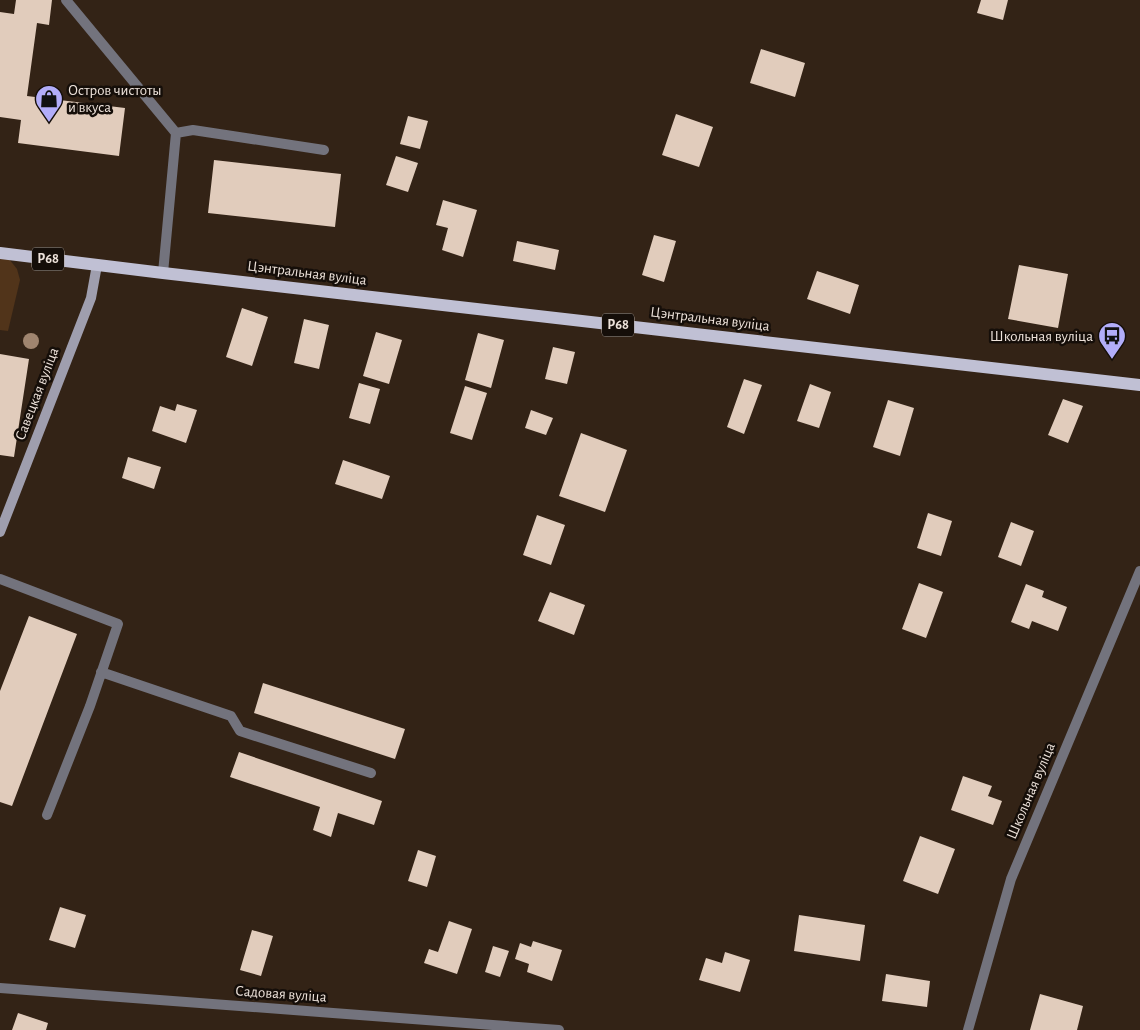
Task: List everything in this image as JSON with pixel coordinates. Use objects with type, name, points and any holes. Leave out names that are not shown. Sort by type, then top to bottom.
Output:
[{"type":"main road","name":"Р68","points":[[0,253],[97,265]]},
{"type":"main road","name":"Цэнтральная вуліца","points":[[97,265],[1140,385]]},
{"type":"street","points":[[66,0],[176,133],[163,273]]},
{"type":"street","points":[[176,133],[193,130],[324,150]]},
{"type":"street","name":"Савецкая вуліца","points":[[0,532],[91,298],[97,265]]},
{"type":"street","name":"Школьная вуліца","points":[[968,1030],[1011,879],[1140,570]]},
{"type":"street","points":[[0,579],[118,624],[90,706],[47,815]]},
{"type":"street","points":[[102,672],[231,716],[240,731],[371,773]]},
{"type":"street","name":"Садовая вуліца","points":[[0,988],[559,1030]]},
{"type":"shaded area","points":[[0,258],[9,259],[17,269],[20,280],[8,331],[0,330]]},
{"type":"building","points":[[16,0],[52,0],[49,25],[37,23],[27,96],[125,108],[119,156],[18,143],[21,120],[0,117],[0,12],[14,14]]},
{"type":"building","points":[[981,0],[1008,0],[1003,20],[977,13]]},
{"type":"building","points":[[761,49],[805,63],[795,97],[750,83]]},
{"type":"building","points":[[676,114],[713,127],[699,167],[662,155]]},
{"type":"building","points":[[408,116],[428,121],[420,149],[400,144]]},
{"type":"building","points":[[396,156],[418,163],[408,192],[386,185]]},
{"type":"building","points":[[214,160],[341,174],[335,227],[208,213]]},
{"type":"building","points":[[443,200],[477,210],[463,257],[442,250],[448,228],[436,225]]},
{"type":"building","points":[[654,235],[676,241],[664,282],[642,275]]},
{"type":"building","points":[[517,241],[559,250],[555,270],[513,261]]},
{"type":"building","points":[[1019,265],[1068,274],[1058,328],[1008,319]]},
{"type":"building","points":[[817,271],[859,285],[850,314],[807,299]]},
{"type":"building","points":[[242,308],[268,317],[252,366],[226,357]]},
{"type":"building","points":[[304,319],[329,325],[319,369],[294,363]]},
{"type":"building","points":[[376,332],[402,340],[389,384],[363,376]]},
{"type":"building","points":[[478,333],[504,340],[491,388],[465,380]]},
{"type":"building","points":[[553,347],[575,352],[567,384],[545,379]]},
{"type":"building","points":[[0,354],[29,359],[14,457],[0,455]]},
{"type":"building","points":[[744,379],[762,385],[744,434],[727,427]]},
{"type":"building","points":[[359,383],[380,389],[370,424],[349,418]]},
{"type":"building","points":[[810,384],[831,392],[819,428],[797,421]]},
{"type":"building","points":[[465,386],[487,393],[472,440],[450,433]]},
{"type":"building","points":[[1063,399],[1083,406],[1068,443],[1048,435]]},
{"type":"building","points":[[888,400],[914,408],[900,456],[873,447]]},
{"type":"building","points":[[177,404],[197,410],[186,443],[152,431],[160,406],[175,411]]},
{"type":"building","points":[[531,410],[553,418],[546,435],[525,428]]},
{"type":"building","points":[[581,433],[627,450],[605,512],[559,496]]},
{"type":"building","points":[[128,457],[161,467],[154,489],[122,478]]},
{"type":"building","points":[[343,460],[390,476],[382,499],[335,484]]},
{"type":"building","points":[[928,513],[952,521],[941,556],[917,548]]},
{"type":"building","points":[[537,515],[565,525],[551,565],[523,555]]},
{"type":"building","points":[[1011,522],[1034,531],[1021,566],[998,557]]},
{"type":"building","points":[[919,583],[943,592],[926,638],[902,629]]},
{"type":"building","points":[[1026,584],[1044,591],[1042,597],[1067,607],[1058,631],[1032,621],[1029,629],[1011,622]]},
{"type":"building","points":[[550,592],[585,605],[574,635],[538,621]]},
{"type":"building","points":[[29,616],[77,634],[12,806],[0,802],[0,691]]},
{"type":"building","points":[[263,683],[405,729],[395,759],[254,713]]},
{"type":"building","points":[[239,752],[382,801],[374,825],[338,813],[331,837],[313,830],[320,807],[230,777]]},
{"type":"building","points":[[963,776],[992,786],[988,796],[1002,801],[993,825],[951,810]]},
{"type":"building","points":[[920,836],[955,849],[938,894],[903,881]]},
{"type":"building","points":[[418,850],[436,856],[427,887],[408,881]]},
{"type":"building","points":[[60,907],[86,915],[75,948],[49,940]]},
{"type":"building","points":[[799,915],[865,925],[860,961],[794,951]]},
{"type":"building","points":[[449,921],[472,929],[457,974],[424,963],[429,949],[438,952]]},
{"type":"building","points":[[252,930],[273,936],[261,976],[240,970]]},
{"type":"building","points":[[533,941],[562,950],[552,981],[527,972],[529,964],[515,959],[520,943],[531,947]]},
{"type":"building","points":[[493,946],[509,951],[500,977],[485,972]]},
{"type":"building","points":[[725,952],[750,960],[740,992],[699,980],[706,958],[722,963]]},
{"type":"building","points":[[886,974],[930,981],[927,1007],[882,1001]]},
{"type":"building","points":[[1040,994],[1083,1006],[1077,1030],[1030,1030]]},
{"type":"building","points":[[18,1013],[48,1023],[46,1030],[12,1030]]},
{"type":"place","name":"Остров чистоты и вкуса","points":[[49,123]]},
{"type":"place","name":"Школьная вуліца","points":[[1112,360]]}]
